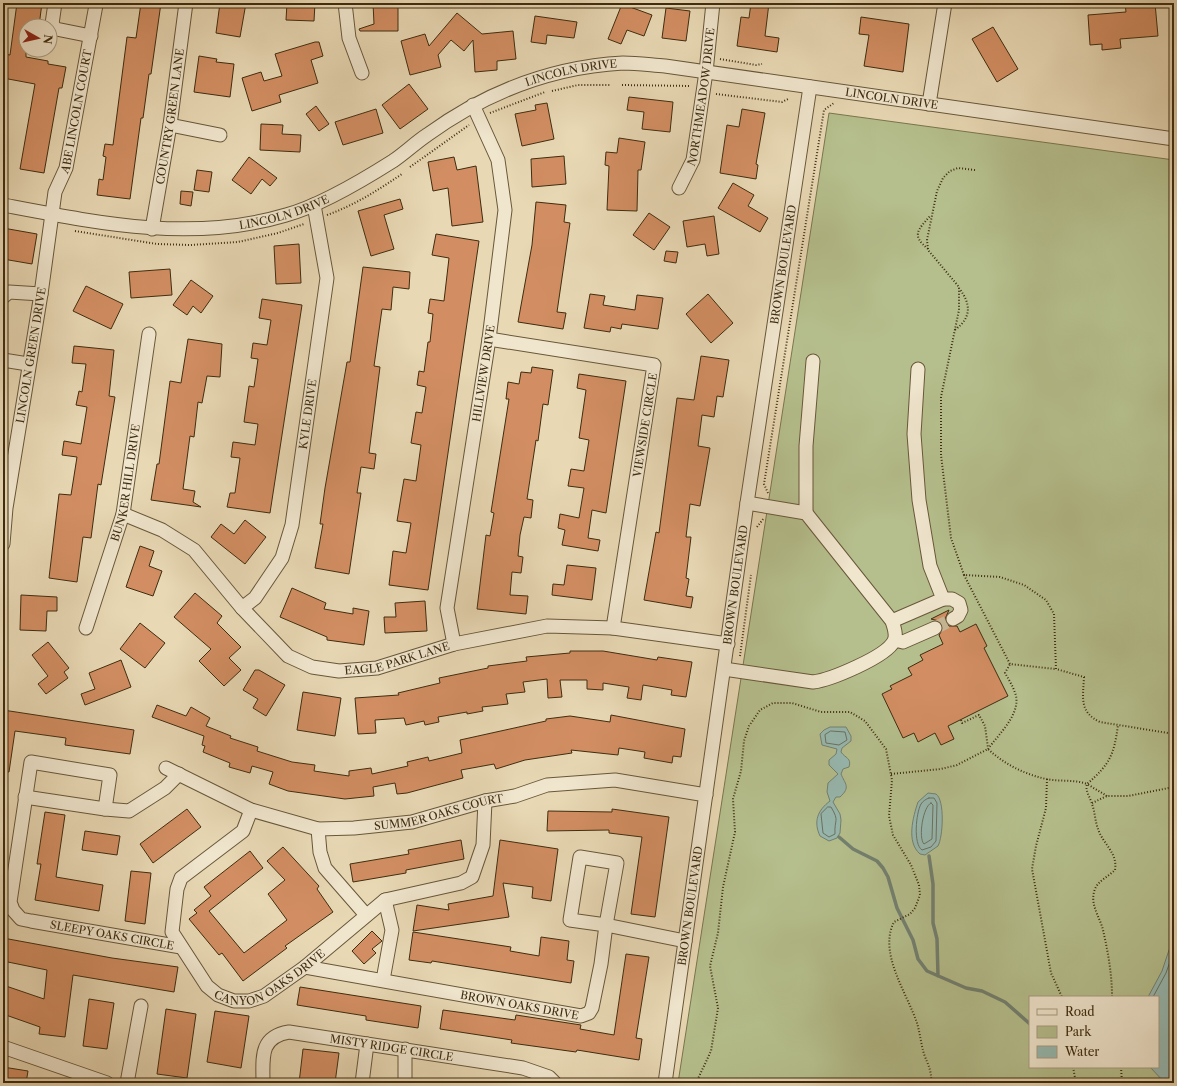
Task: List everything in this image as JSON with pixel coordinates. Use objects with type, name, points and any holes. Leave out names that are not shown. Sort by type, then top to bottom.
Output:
[{"type":"street","points":[[55,3],[52,24],[56,29],[91,36]]},
{"type":"street","name":"COUNTRY GREEN LANE","points":[[152,229],[170,125],[186,3]]},
{"type":"street","points":[[346,3],[349,38],[362,73]]},
{"type":"street","name":"NORTHMEADOW DRIVE","points":[[679,188],[693,160],[706,72],[713,3]]},
{"type":"street","points":[[929,104],[945,3]]},
{"type":"street","name":"ABE LINCOLN COURT","points":[[51,214],[55,192],[66,168],[91,36],[95,4]]},
{"type":"street","name":"LINCOLN DRIVE","points":[[3,205],[51,214],[152,229],[203,229],[254,223],[286,215],[314,205],[394,161],[427,135],[491,96],[531,79],[580,68],[624,63],[665,66],[1174,139]]},
{"type":"street","name":"BROWN BOULEVARD","points":[[665,1083],[747,504],[810,87]]},
{"type":"street","name":"HILLVIEW DRIVE","points":[[454,644],[447,608],[488,338],[505,210],[498,160],[473,106]]},
{"type":"street","points":[[170,125],[220,135]]},
{"type":"street","name":"KYLE DRIVE","points":[[242,608],[255,598],[282,558],[292,525],[327,278],[314,205]]},
{"type":"street","name":"LINCOLN GREEN DRIVE","points":[[3,544],[4,508],[41,294],[51,214]]},
{"type":"street","points":[[3,297],[9,292],[41,294]]},
{"type":"street","name":"BUNKER HILL DRIVE","points":[[86,628],[123,514],[149,334]]},
{"type":"street","name":"VIEWSIDE CIRCLE","points":[[488,338],[654,365],[612,628]]},
{"type":"street","points":[[3,360],[28,364]]},
{"type":"street","points":[[724,668],[813,682],[836,677],[879,655],[889,649],[895,640],[895,630],[892,621],[806,513],[806,446],[813,361]]},
{"type":"street","points":[[918,369],[914,434],[919,500],[930,566],[943,599]]},
{"type":"street","points":[[747,504],[806,513]]},
{"type":"street","name":"EAGLE PARK LANE","points":[[123,514],[162,530],[194,550],[242,608],[288,656],[312,667],[339,671],[377,668],[454,644],[547,626],[612,628],[728,644]]},
{"type":"street","points":[[892,621],[943,599],[952,598],[959,603],[961,610],[958,616],[953,619]]},
{"type":"street","points":[[895,640],[903,642],[935,628]]},
{"type":"street","name":"SLEEPY OAKS CIRCLE","points":[[105,809],[110,775],[31,762],[10,902],[13,910],[21,919],[181,947]]},
{"type":"street","name":"SUMMER OAKS COURT","points":[[166,768],[251,810],[318,829],[354,828],[412,822],[486,802],[515,796],[547,784],[615,780],[706,795]]},
{"type":"street","points":[[25,797],[105,809],[129,811],[165,788],[179,774]]},
{"type":"street","name":"CANYON OAKS DRIVE","points":[[181,947],[207,986],[218,995],[234,1001],[249,1001],[264,996],[305,967],[385,900],[461,883],[472,877],[483,845],[486,802]]},
{"type":"street","name":"SLEEPY OAKS CIRCLE","points":[[181,947],[172,932],[177,889],[181,878],[243,832],[251,810]]},
{"type":"street","points":[[318,829],[320,852],[325,868],[366,915]]},
{"type":"street","points":[[606,925],[617,863],[580,857],[570,920],[606,925],[686,941]]},
{"type":"street","points":[[383,980],[392,930],[385,900]]},
{"type":"street","name":"BROWN OAKS DRIVE","points":[[305,967],[581,1016],[589,1013],[592,1008],[601,964],[606,925]]},
{"type":"street","points":[[127,1083],[141,1006]]},
{"type":"street","name":"MISTY RIDGE CIRCLE","points":[[263,1083],[264,1052],[271,1038],[289,1032],[523,1068],[549,1077],[555,1083]]},
{"type":"street","points":[[362,1083],[367,1044]]},
{"type":"street","points":[[3,1047],[107,1083]]},
{"type":"street","points":[[405,1049],[405,1083]]},
{"type":"path","points":[[720,59],[762,64]]},
{"type":"path","points":[[552,90],[578,84],[610,85]]},
{"type":"path","points":[[622,85],[687,87],[696,84]]},
{"type":"path","points":[[490,113],[545,92]]},
{"type":"path","points":[[713,94],[782,102],[788,99]]},
{"type":"path","points":[[768,495],[764,484],[792,302],[824,110],[830,105]]},
{"type":"path","points":[[410,167],[469,125]]},
{"type":"path","points":[[928,250],[927,240],[930,215],[936,191],[943,178],[950,171],[958,168],[975,170]]},
{"type":"path","points":[[326,215],[374,193],[402,174]]},
{"type":"path","points":[[930,215],[919,229],[917,236],[920,243],[928,250],[958,287],[965,296],[969,305],[968,314],[960,326],[955,330]]},
{"type":"path","points":[[958,287],[960,298],[941,397],[941,454],[951,538],[964,575],[1010,664]]},
{"type":"path","points":[[756,533],[757,526],[765,517]]},
{"type":"path","points":[[740,656],[751,572]]},
{"type":"path","points":[[964,575],[1000,577],[1024,585],[1046,600],[1054,614],[1056,669]]},
{"type":"path","points":[[1010,664],[1056,669],[1084,677],[1083,703],[1087,713],[1092,718],[1100,722],[1174,734]]},
{"type":"path","points":[[891,774],[941,769],[957,765],[988,749],[1017,706],[1016,695],[1006,673],[1010,664]]},
{"type":"path","points":[[696,1083],[711,1051],[718,1008],[710,966],[710,958],[717,938],[723,887],[735,832],[733,799],[742,771],[744,741],[753,718],[760,710],[774,703],[792,703],[821,712],[850,712],[857,714],[865,721],[886,749],[891,774],[891,800],[889,816],[893,835],[911,865],[919,885],[920,895],[918,903],[910,914],[899,918],[894,922],[890,929],[888,946],[900,985],[917,1024],[924,1055],[931,1069],[931,1083]]},
{"type":"path","points":[[961,720],[962,723],[979,715],[986,732],[988,749],[996,757],[1017,769],[1047,779],[1076,780],[1087,784],[1107,796]]},
{"type":"path","points":[[1112,996],[1111,968],[1102,924],[1096,910],[1094,896],[1097,886],[1115,870],[1116,863],[1114,855],[1098,830],[1092,803],[1086,789],[1087,784],[1103,770],[1108,763],[1118,725]]},
{"type":"path","points":[[1047,779],[1046,808],[1036,846],[1032,869],[1051,973],[1062,996]]},
{"type":"path","points":[[1092,803],[1107,796],[1128,796],[1174,787]]},
{"type":"path","points":[[1073,1068],[1076,1083]]},
{"type":"path","points":[[1121,1068],[1122,1083]]},
{"type":"green space","points":[[829,113],[1174,160],[1174,1083],[678,1083]]},
{"type":"water","points":[[830,727],[846,727],[851,736],[851,741],[842,748],[841,752],[850,762],[849,767],[843,769],[841,774],[846,788],[843,794],[840,797],[836,797],[833,802],[840,814],[840,833],[837,838],[829,841],[820,836],[817,821],[822,808],[830,801],[827,792],[828,783],[838,774],[829,765],[829,760],[836,754],[837,749],[822,745],[820,734]]},
{"type":"water","points":[[928,793],[936,794],[939,798],[942,811],[942,827],[938,846],[925,855],[920,854],[913,843],[912,829],[918,802]]},
{"type":"water","points":[[1174,943],[1174,1083],[1165,1083],[1151,1068],[1159,1068],[1159,996],[1149,996],[1162,971],[1169,950]]},
{"type":"building","points":[[17,3],[42,3],[40,18],[18,18],[18,58],[32,58],[48,61],[48,64],[66,67],[62,88],[59,88],[44,173],[20,169],[35,84],[3,78],[3,54],[10,55]]},
{"type":"building","points":[[141,3],[161,3],[151,74],[149,74],[143,118],[141,118],[130,199],[97,195],[99,179],[103,180],[106,157],[103,156],[105,144],[113,145],[127,37],[136,38]]},
{"type":"building","points":[[220,3],[246,3],[240,37],[216,33]]},
{"type":"building","points":[[287,3],[315,3],[314,21],[286,20]]},
{"type":"building","points":[[373,3],[398,3],[398,31],[360,31],[359,29],[374,24]]},
{"type":"building","points":[[751,3],[769,3],[765,36],[779,38],[777,52],[737,46],[741,17],[749,18]]},
{"type":"building","points":[[1125,3],[1155,3],[1158,36],[1120,39],[1121,48],[1102,50],[1102,44],[1090,45],[1088,15],[1126,12]]},
{"type":"building","points":[[622,4],[652,15],[644,36],[627,30],[621,44],[608,39]]},
{"type":"building","points":[[666,8],[690,11],[686,41],[662,38]]},
{"type":"building","points":[[457,13],[482,34],[513,31],[516,59],[497,61],[497,70],[475,72],[473,40],[464,51],[451,40],[438,55],[441,67],[410,75],[401,41],[425,34],[429,46]]},
{"type":"building","points":[[535,16],[577,22],[574,38],[547,35],[546,44],[531,42]]},
{"type":"building","points":[[861,17],[909,24],[903,72],[864,66],[869,35],[859,34]]},
{"type":"building","points":[[993,27],[1018,69],[997,82],[972,39]]},
{"type":"building","points":[[319,42],[323,56],[311,60],[318,83],[279,95],[281,102],[252,111],[242,78],[261,72],[264,81],[282,76],[275,54]]},
{"type":"building","points":[[199,56],[217,59],[216,62],[234,64],[230,97],[194,92]]},
{"type":"building","points":[[409,84],[428,109],[400,129],[382,105]]},
{"type":"building","points":[[629,97],[673,102],[670,132],[642,129],[644,112],[627,110]]},
{"type":"building","points":[[547,103],[554,139],[522,146],[515,114],[536,110],[535,105]]},
{"type":"building","points":[[316,106],[329,124],[319,131],[306,114]]},
{"type":"building","points":[[376,109],[383,133],[343,145],[335,122]]},
{"type":"building","points":[[742,109],[765,113],[756,164],[758,165],[756,179],[720,173],[727,125],[739,127]]},
{"type":"building","points":[[261,124],[283,125],[282,134],[301,135],[300,152],[260,150]]},
{"type":"building","points":[[619,138],[645,142],[641,170],[638,170],[637,211],[607,210],[609,166],[605,165],[606,152],[617,153]]},
{"type":"building","points":[[564,156],[566,184],[532,187],[531,159]]},
{"type":"building","points":[[249,157],[277,178],[270,186],[262,179],[251,194],[232,180]]},
{"type":"building","points":[[454,157],[457,170],[476,166],[483,222],[452,226],[448,188],[433,191],[428,162]]},
{"type":"building","points":[[197,170],[212,172],[209,192],[194,190]]},
{"type":"building","points":[[733,183],[754,195],[748,206],[768,218],[760,232],[718,208]]},
{"type":"building","points":[[181,191],[193,192],[191,206],[180,204]]},
{"type":"building","points":[[400,199],[403,209],[384,215],[394,249],[371,256],[358,211]]},
{"type":"building","points":[[536,202],[566,205],[564,222],[570,223],[557,312],[566,313],[563,329],[518,322],[532,245]]},
{"type":"building","points":[[649,213],[670,227],[654,250],[633,235]]},
{"type":"building","points":[[714,216],[719,254],[707,256],[705,244],[687,247],[683,221]]},
{"type":"building","points":[[3,228],[37,234],[32,264],[3,259]]},
{"type":"building","points":[[436,234],[479,241],[428,590],[389,585],[393,551],[406,553],[411,523],[397,521],[404,479],[416,481],[421,445],[411,443],[416,412],[422,413],[426,387],[417,385],[419,371],[424,372],[428,342],[430,342],[433,314],[428,313],[430,299],[444,301],[449,258],[432,255]]},
{"type":"building","points":[[299,244],[301,283],[276,284],[274,246]]},
{"type":"building","points":[[666,251],[678,252],[676,263],[664,261]]},
{"type":"building","points":[[363,267],[410,272],[409,289],[393,287],[391,310],[382,309],[374,366],[380,367],[369,453],[376,454],[374,469],[361,467],[357,493],[361,493],[349,574],[315,568],[323,524],[320,524],[325,488],[347,362],[350,362]]},
{"type":"building","points":[[170,269],[172,295],[131,298],[129,272]]},
{"type":"building","points":[[191,280],[213,296],[201,313],[193,306],[187,315],[173,305]]},
{"type":"building","points":[[86,286],[123,304],[111,329],[73,311]]},
{"type":"building","points":[[590,294],[605,296],[603,305],[635,310],[637,295],[663,298],[658,329],[622,324],[621,329],[611,327],[610,332],[584,328]]},
{"type":"building","points":[[708,294],[733,323],[711,343],[686,314]]},
{"type":"building","points":[[262,299],[302,305],[270,513],[227,507],[230,493],[235,493],[240,458],[231,457],[233,442],[255,445],[258,424],[244,422],[249,386],[254,387],[258,359],[251,358],[253,343],[267,345],[271,320],[259,318]]},
{"type":"building","points":[[188,339],[222,344],[220,377],[207,376],[202,403],[198,402],[194,437],[190,436],[183,489],[195,491],[193,502],[201,507],[151,500],[157,464],[159,464],[170,381],[181,383]]},
{"type":"building","points":[[74,346],[114,350],[109,396],[115,397],[101,485],[98,484],[91,538],[83,537],[77,582],[49,578],[59,494],[71,495],[77,457],[62,455],[64,441],[81,444],[87,407],[76,405],[79,391],[82,392],[86,364],[72,363]]},
{"type":"building","points":[[701,356],[729,360],[723,397],[717,396],[714,417],[702,415],[698,446],[710,448],[700,506],[690,504],[686,537],[691,537],[686,578],[689,579],[686,596],[693,597],[691,608],[644,600],[656,532],[659,533],[677,398],[694,400]]},
{"type":"building","points":[[532,367],[553,370],[548,405],[543,404],[538,441],[536,440],[527,499],[533,500],[531,518],[524,517],[520,535],[518,556],[523,557],[521,573],[512,572],[510,595],[528,596],[526,614],[477,609],[486,535],[490,536],[494,513],[491,512],[509,399],[506,399],[508,382],[519,384],[521,372],[531,373]]},
{"type":"building","points":[[579,374],[626,381],[606,513],[592,510],[588,538],[600,540],[598,551],[562,545],[565,530],[558,528],[560,514],[579,518],[584,488],[568,486],[571,469],[584,471],[589,440],[579,438],[586,390],[577,388]]},
{"type":"building","points":[[245,520],[266,537],[245,564],[211,537],[221,524],[234,534]]},
{"type":"building","points":[[140,546],[154,551],[149,566],[162,571],[153,596],[126,587]]},
{"type":"building","points":[[567,565],[596,568],[592,600],[552,595],[553,584],[564,585]]},
{"type":"building","points":[[292,588],[326,603],[324,609],[353,614],[353,608],[369,611],[364,645],[327,640],[327,637],[280,617]]},
{"type":"building","points":[[195,593],[222,616],[217,623],[241,647],[229,658],[241,670],[224,686],[199,661],[211,649],[174,617]]},
{"type":"building","points":[[21,595],[57,597],[57,611],[47,611],[46,631],[20,630]]},
{"type":"building","points":[[425,601],[427,631],[385,633],[384,617],[396,617],[395,603]]},
{"type":"building","points":[[949,610],[945,619],[946,623],[949,626],[957,626],[960,632],[976,624],[987,646],[984,648],[1008,696],[948,726],[954,739],[941,745],[935,733],[918,742],[914,733],[903,738],[882,694],[892,689],[890,686],[912,675],[908,668],[923,660],[920,655],[943,644],[939,635],[943,629],[942,624],[939,621],[931,619]]},
{"type":"building","points":[[140,623],[165,643],[145,668],[120,649]]},
{"type":"building","points":[[48,642],[69,668],[64,672],[68,678],[46,694],[38,684],[48,676],[32,655]]},
{"type":"building","points":[[570,651],[603,651],[657,660],[658,657],[692,662],[686,697],[671,695],[672,690],[643,685],[641,700],[627,698],[629,687],[603,683],[603,690],[587,689],[587,680],[560,680],[562,697],[548,698],[547,679],[523,682],[525,692],[506,694],[508,704],[482,707],[483,711],[467,714],[467,712],[438,717],[439,722],[425,725],[424,721],[406,725],[404,718],[375,720],[376,733],[358,734],[355,698],[399,695],[398,693],[440,683],[439,678],[488,668],[488,666],[527,661],[526,657],[570,653]]},
{"type":"building","points":[[121,660],[131,687],[85,705],[81,694],[95,689],[89,673]]},
{"type":"building","points":[[255,670],[259,670],[285,685],[266,716],[253,708],[258,699],[243,690]]},
{"type":"building","points":[[303,692],[341,698],[335,736],[297,730]]},
{"type":"building","points":[[157,705],[186,716],[191,707],[210,718],[206,726],[231,736],[230,738],[258,747],[257,751],[292,762],[315,765],[314,771],[349,776],[349,771],[371,768],[372,774],[408,766],[407,762],[428,757],[429,761],[462,753],[460,740],[546,721],[546,719],[570,716],[610,722],[611,715],[685,729],[681,757],[673,756],[672,763],[644,758],[645,752],[619,748],[618,755],[571,750],[572,753],[525,760],[496,769],[494,764],[461,770],[463,778],[407,793],[397,794],[395,783],[373,787],[374,796],[345,799],[288,791],[269,784],[273,772],[252,766],[250,773],[229,767],[230,763],[203,752],[205,746],[202,745],[204,736],[152,717]]},
{"type":"building","points":[[3,710],[134,730],[130,754],[65,745],[66,738],[15,731],[9,772],[3,771]]},
{"type":"building","points":[[187,809],[201,827],[153,863],[140,844]]},
{"type":"building","points":[[612,809],[669,817],[655,917],[631,914],[642,837],[609,833],[609,830],[547,831],[548,811],[612,812]]},
{"type":"building","points":[[45,812],[65,815],[56,877],[103,885],[99,911],[35,900],[41,864],[37,864]]},
{"type":"building","points":[[85,831],[120,836],[117,855],[82,850]]},
{"type":"building","points":[[461,840],[464,859],[406,870],[406,873],[353,882],[350,864],[409,854],[408,850]]},
{"type":"building","points":[[500,840],[558,849],[551,901],[532,898],[533,887],[503,883],[509,917],[413,931],[417,905],[449,910],[448,904],[493,896]]},
{"type":"building","points":[[283,847],[319,886],[317,889],[333,912],[285,946],[287,948],[243,981],[222,953],[219,955],[189,919],[197,913],[194,910],[211,896],[204,887],[250,851],[263,868],[209,911],[244,953],[287,920],[268,894],[285,880],[267,861]]},
{"type":"building","points":[[131,871],[151,873],[145,924],[125,921]]},
{"type":"building","points":[[372,931],[382,941],[372,949],[376,953],[364,964],[352,951]]},
{"type":"building","points":[[413,932],[511,947],[510,951],[539,956],[541,937],[569,941],[567,960],[574,961],[571,983],[432,961],[431,963],[409,960]]},
{"type":"building","points":[[3,938],[112,958],[178,967],[174,992],[73,975],[65,1037],[39,1034],[40,1027],[3,1014],[3,985],[44,999],[47,970],[3,961]]},
{"type":"building","points":[[626,954],[649,957],[636,1038],[642,1039],[639,1060],[577,1050],[576,1052],[511,1043],[512,1040],[440,1029],[443,1010],[515,1020],[516,1015],[581,1025],[580,1029],[614,1035]]},
{"type":"building","points":[[300,987],[421,1006],[418,1028],[366,1020],[366,1016],[297,1005]]},
{"type":"building","points":[[89,999],[114,1003],[107,1049],[83,1046]]},
{"type":"building","points":[[166,1009],[196,1014],[187,1078],[157,1074]]},
{"type":"building","points":[[215,1011],[249,1016],[241,1068],[207,1062]]},
{"type":"building","points":[[303,1049],[339,1053],[335,1083],[299,1083]]},
{"type":"building","points":[[3,1067],[28,1071],[26,1083],[3,1083]]},
{"type":"waterway","points":[[839,837],[853,849],[877,861],[883,868],[888,877],[897,908],[913,940],[918,959],[927,971],[966,988],[982,991],[1005,1002],[1029,1023]]},
{"type":"waterway","points":[[929,856],[933,884],[933,923],[937,939],[938,976]]},
{"type":"tunnel","points":[[935,628],[953,619]]}]
